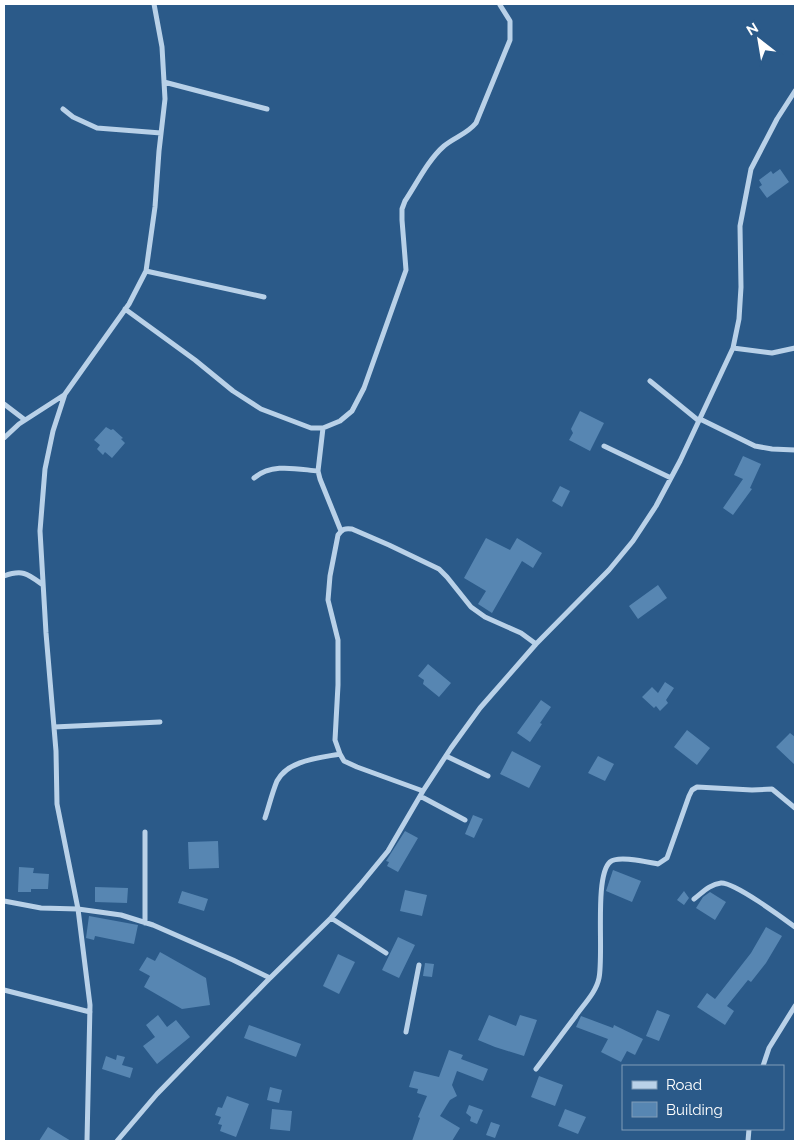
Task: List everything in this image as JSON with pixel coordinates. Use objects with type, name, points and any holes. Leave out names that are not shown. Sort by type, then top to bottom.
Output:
[{"type":"street","points":[[87,1141],[90,1012],[78,908],[57,804],[56,752],[40,531],[45,469],[53,431],[65,394],[125,309],[146,271],[155,207],[165,99],[162,46],[154,4]]},
{"type":"street","points":[[125,309],[195,360],[233,391],[260,409],[311,428],[323,428],[340,421],[352,411],[364,388],[406,270],[402,237],[402,209],[405,201],[435,155],[446,145],[469,131],[476,123],[510,40],[510,21],[500,5]]},
{"type":"street","points":[[164,82],[267,108]]},
{"type":"street","points":[[117,1141],[157,1094],[331,918],[360,886],[388,851],[446,756],[480,708],[536,644],[609,570],[633,540],[656,506],[700,420],[733,348],[739,319],[741,287],[740,226],[750,169],[795,90]]},
{"type":"street","points":[[63,110],[73,117],[97,128],[161,133]]},
{"type":"street","points":[[146,271],[264,297]]},
{"type":"street","points":[[733,348],[772,353],[795,348]]},
{"type":"street","points":[[650,381],[700,420],[755,446],[795,450]]},
{"type":"street","points":[[4,438],[25,420],[65,394]]},
{"type":"street","points":[[4,404],[25,420]]},
{"type":"street","points":[[323,428],[318,471],[341,531]]},
{"type":"street","points":[[604,446],[671,478]]},
{"type":"street","points":[[254,478],[261,472],[271,469],[286,468],[318,471]]},
{"type":"street","points":[[465,820],[422,794],[344,761],[340,754],[335,740],[338,640],[328,600],[330,576],[338,535],[345,528],[352,529],[438,570],[447,577],[471,607],[484,618],[521,633],[536,644]]},
{"type":"street","points":[[4,576],[15,572],[24,572],[43,585]]},
{"type":"street","points":[[54,727],[160,722]]},
{"type":"street","points":[[265,818],[278,781],[288,770],[299,763],[340,754]]},
{"type":"street","points":[[446,756],[488,776]]},
{"type":"street","points":[[536,1069],[592,994],[599,979],[601,889],[602,878],[608,864],[617,858],[658,864],[664,862],[689,796],[692,790],[697,788],[772,789],[795,808]]},
{"type":"street","points":[[145,832],[145,923]]},
{"type":"street","points":[[694,899],[711,886],[725,883],[766,906],[795,927]]},
{"type":"street","points":[[4,901],[41,908],[78,908],[121,915],[145,923],[233,960],[270,978]]},
{"type":"street","points":[[331,918],[386,953]]},
{"type":"street","points":[[406,1032],[419,965]]},
{"type":"street","points":[[4,990],[90,1012]]},
{"type":"street","points":[[762,1065],[769,1048],[795,1006]]},
{"type":"building","points":[[780,169],[789,182],[767,198],[759,187],[762,185],[759,180],[771,171],[773,174]]},
{"type":"building","points":[[580,411],[604,423],[590,451],[569,440],[573,433],[571,429]]},
{"type":"building","points":[[106,427],[111,430],[113,429],[123,438],[121,439],[125,443],[112,458],[105,452],[103,455],[97,449],[100,445],[94,440]]},
{"type":"building","points":[[743,456],[761,464],[750,488],[752,489],[733,515],[723,508],[743,479],[734,475]]},
{"type":"building","points":[[560,486],[570,491],[562,507],[552,501]]},
{"type":"building","points":[[486,538],[510,550],[517,538],[542,553],[533,568],[522,561],[492,613],[478,604],[486,591],[464,578]]},
{"type":"building","points":[[658,585],[667,598],[638,619],[629,606]]},
{"type":"building","points":[[428,664],[451,683],[439,697],[423,684],[424,680],[418,676]]},
{"type":"building","points":[[665,682],[674,688],[666,700],[668,703],[660,711],[642,697],[652,687],[658,693]]},
{"type":"building","points":[[541,700],[551,707],[530,742],[517,733]]},
{"type":"building","points":[[687,730],[710,748],[697,765],[674,747]]},
{"type":"building","points":[[790,733],[795,737],[795,765],[776,747]]},
{"type":"building","points":[[512,751],[541,766],[529,788],[500,774]]},
{"type":"building","points":[[598,756],[614,764],[605,781],[588,773]]},
{"type":"building","points":[[473,815],[483,819],[474,838],[465,834]]},
{"type":"building","points":[[405,831],[418,838],[398,872],[387,866],[389,862],[386,861]]},
{"type":"building","points":[[218,841],[219,868],[189,869],[188,842]]},
{"type":"building","points":[[19,867],[34,868],[33,873],[49,874],[48,889],[31,889],[31,892],[18,892]]},
{"type":"building","points":[[613,870],[641,881],[632,902],[606,891]]},
{"type":"building","points":[[95,887],[128,888],[127,903],[95,902]]},
{"type":"building","points":[[405,890],[427,895],[422,916],[400,911]]},
{"type":"building","points":[[182,891],[208,899],[204,911],[178,903]]},
{"type":"building","points":[[684,891],[689,898],[684,905],[677,900]]},
{"type":"building","points":[[710,892],[726,902],[715,920],[696,908],[703,897]]},
{"type":"building","points":[[89,916],[138,925],[134,944],[95,936],[94,940],[86,938]]},
{"type":"building","points":[[766,927],[782,936],[766,963],[751,982],[748,980],[727,1006],[734,1011],[725,1025],[697,1007],[707,993],[715,999],[751,953]]},
{"type":"building","points":[[398,937],[415,945],[399,978],[382,970]]},
{"type":"building","points":[[160,952],[206,978],[210,1005],[182,1009],[144,987],[150,976],[139,970],[147,957],[155,961]]},
{"type":"building","points":[[338,954],[355,962],[339,994],[323,986]]},
{"type":"building","points":[[425,963],[434,964],[432,977],[423,976]]},
{"type":"building","points":[[657,1010],[670,1015],[659,1041],[646,1036]]},
{"type":"building","points":[[158,1015],[167,1027],[176,1020],[190,1037],[157,1064],[143,1046],[155,1037],[146,1025]]},
{"type":"building","points":[[489,1015],[516,1026],[520,1015],[537,1020],[524,1056],[478,1040]]},
{"type":"building","points":[[581,1016],[613,1028],[614,1025],[643,1039],[635,1055],[627,1051],[621,1062],[601,1052],[608,1039],[576,1027]]},
{"type":"building","points":[[249,1025],[301,1044],[296,1057],[244,1038]]},
{"type":"building","points":[[449,1050],[463,1055],[461,1059],[488,1069],[483,1081],[457,1071],[452,1085],[457,1096],[450,1100],[440,1116],[460,1128],[452,1141],[412,1141],[420,1118],[418,1117],[427,1096],[417,1093],[418,1089],[409,1087],[414,1071],[439,1077]]},
{"type":"building","points":[[117,1055],[125,1057],[122,1065],[133,1068],[130,1078],[102,1069],[106,1056],[116,1060]]},
{"type":"building","points":[[539,1076],[563,1085],[555,1106],[531,1097]]},
{"type":"building","points":[[270,1087],[282,1090],[279,1103],[267,1100]]},
{"type":"building","points":[[227,1096],[249,1104],[236,1137],[220,1131],[222,1125],[218,1124],[221,1117],[215,1115],[218,1107],[222,1108]]},
{"type":"building","points":[[469,1105],[483,1110],[477,1124],[470,1121],[471,1117],[466,1113]]},
{"type":"building","points":[[272,1109],[292,1111],[290,1131],[270,1129]]},
{"type":"building","points":[[565,1109],[586,1117],[578,1134],[558,1126]]},
{"type":"building","points":[[491,1122],[500,1125],[495,1138],[486,1135]]},
{"type":"building","points":[[48,1127],[71,1141],[39,1141]]}]
